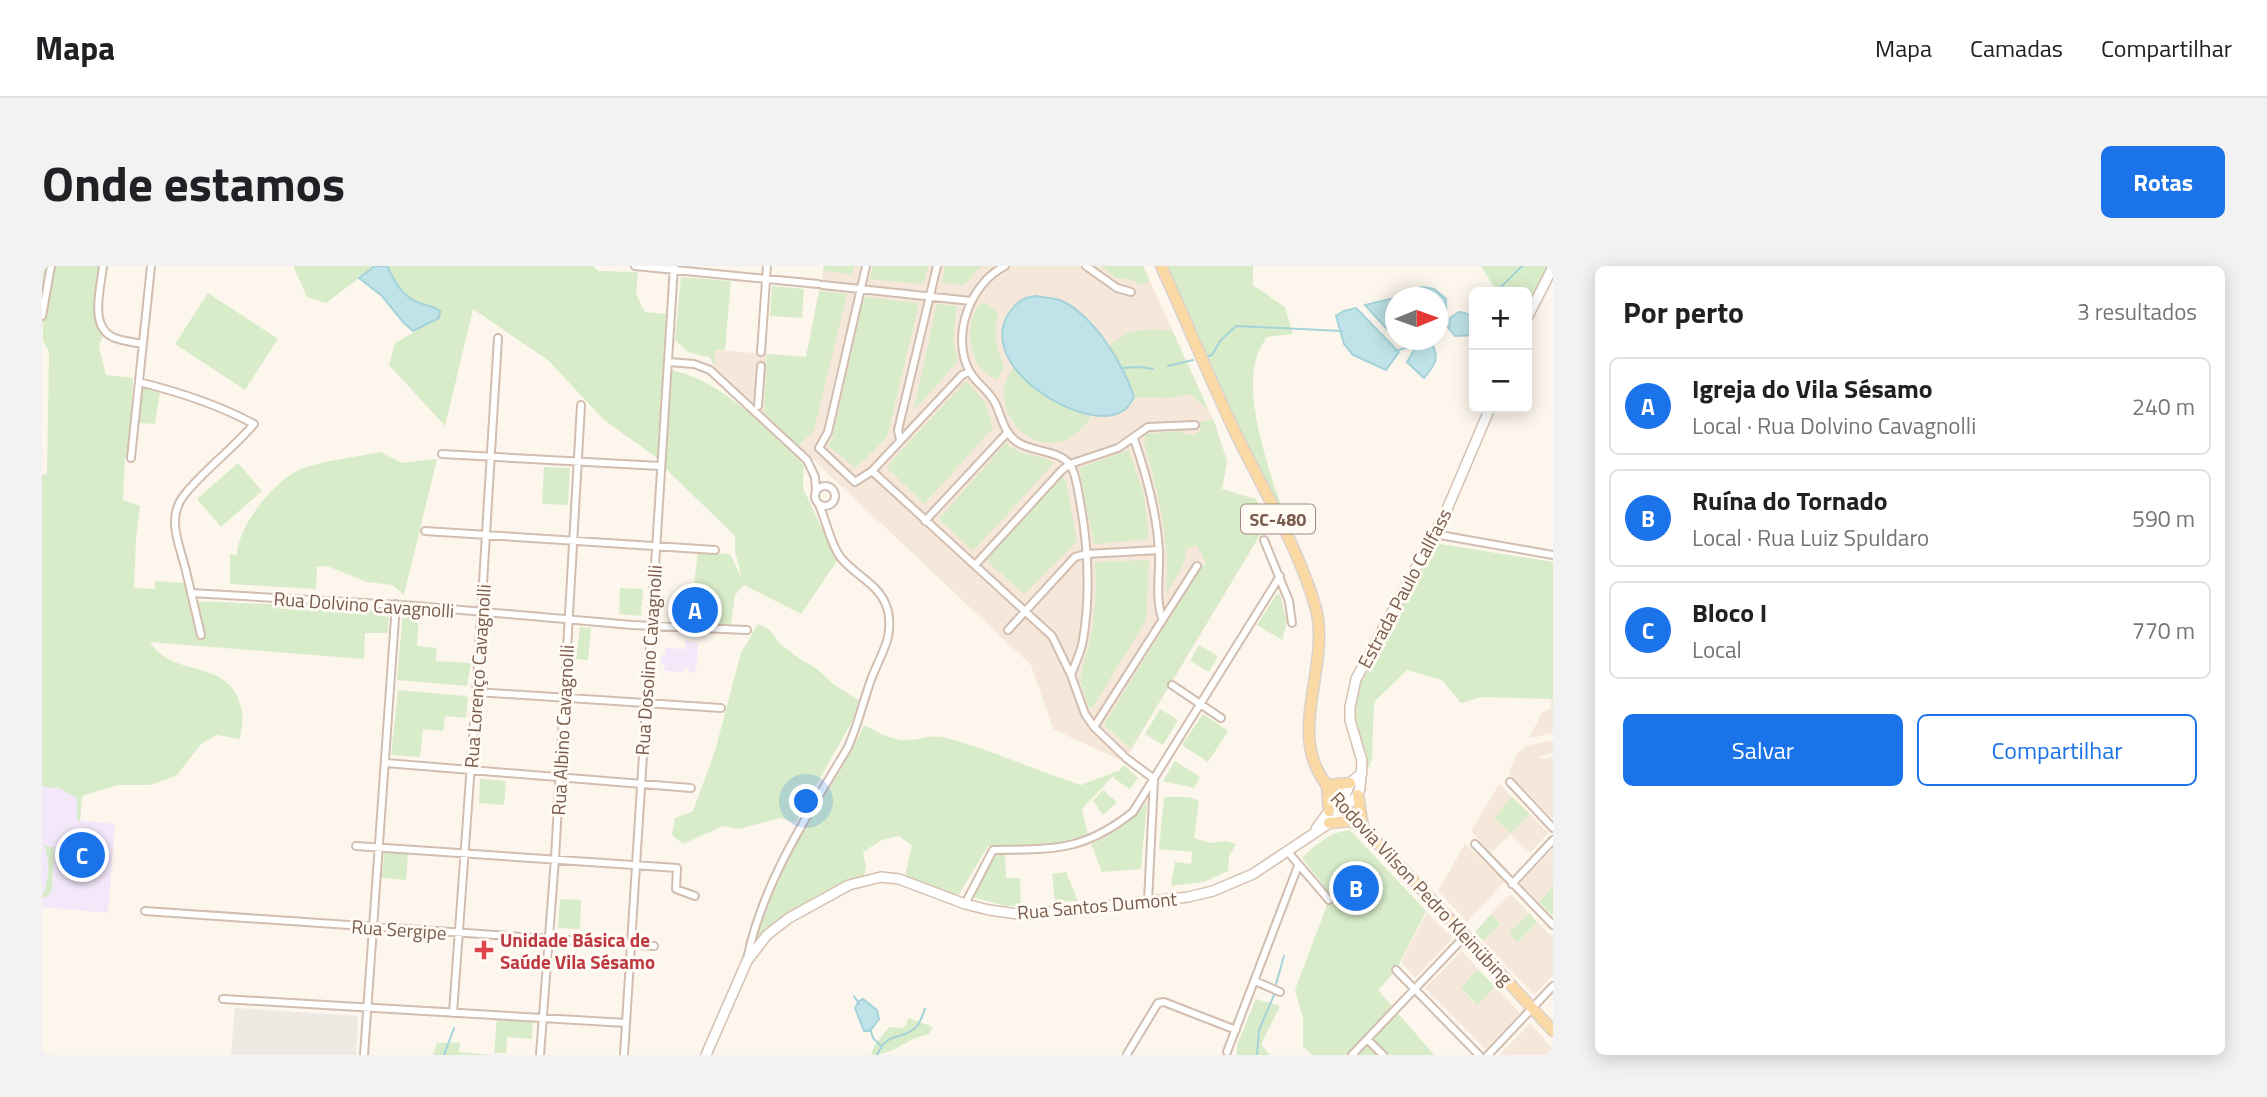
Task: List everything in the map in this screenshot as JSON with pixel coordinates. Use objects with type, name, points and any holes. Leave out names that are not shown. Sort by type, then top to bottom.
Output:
[{"type":"main road","name":"Rodovia Vilson Pedro Kleinübing","points":[[1161,266],[1228,418],[1303,572],[1316,611],[1318,661],[1309,740],[1316,767],[1343,805],[1553,1031]]},
{"type":"main road","points":[[1532,307],[1553,267]]},
{"type":"main road","name":"Estrada Paulo Callfass","points":[[1358,795],[1362,774],[1361,751],[1350,720],[1351,693],[1368,653],[1434,534],[1488,413]]},
{"type":"main road","points":[[1329,811],[1327,785],[1350,783],[1362,774]]},
{"type":"main road","points":[[1343,805],[1350,783]]},
{"type":"main road","points":[[1343,805],[1358,795]]},
{"type":"main road","points":[[1358,795],[1363,827]]},
{"type":"main road","name":"Rua Santos Dumont","points":[[706,1055],[747,961],[766,935],[830,894],[865,879],[899,879],[989,911],[1034,914],[1149,902],[1213,891],[1253,874],[1337,818],[1343,805]]},
{"type":"main road","name":"Rua Santos Dumont","points":[[1314,831],[1329,811],[1343,805]]},
{"type":"main road","points":[[1329,823],[1351,821],[1363,827]]},
{"type":"street","points":[[42,316],[51,266]]},
{"type":"street","points":[[103,266],[98,315],[101,326],[112,337],[142,344]]},
{"type":"street","points":[[131,458],[151,266]]},
{"type":"street","points":[[635,266],[971,301]]},
{"type":"street","points":[[761,352],[766,266]]},
{"type":"street","points":[[866,266],[828,432],[819,448],[855,482],[872,471],[962,375],[969,372]]},
{"type":"street","points":[[900,440],[898,430],[937,266]]},
{"type":"street","points":[[1005,266],[982,285],[971,301],[962,327],[962,349],[969,372],[991,396],[1007,433],[1026,446],[1059,456],[1070,464],[1076,481],[1084,519],[1088,594],[1083,642],[1071,675]]},
{"type":"street","points":[[1086,266],[1117,288],[1131,292]]},
{"type":"street","name":"Rua Dosolino Cavagnolli","points":[[624,1055],[674,268]]},
{"type":"street","name":"Rua Lorenço Cavagnolli","points":[[453,1013],[498,338]]},
{"type":"street","points":[[668,362],[694,364],[709,370],[807,460],[815,477],[815,498],[825,518],[830,537],[841,557],[877,590],[886,605],[890,622],[887,640],[856,730],[772,879],[754,925],[747,961]]},
{"type":"street","points":[[758,406],[761,366]]},
{"type":"street","points":[[139,382],[172,389],[206,401],[254,424],[183,495],[175,512],[174,530],[201,635]]},
{"type":"street","name":"Rua Albino Cavagnolli","points":[[540,1055],[575,542],[581,405]]},
{"type":"street","points":[[976,564],[1070,464],[1118,448],[1148,428],[1195,425]]},
{"type":"street","points":[[925,521],[1007,433]]},
{"type":"street","points":[[1134,439],[1151,489],[1159,550],[1159,608],[1162,618]]},
{"type":"street","points":[[442,454],[660,466]]},
{"type":"street","points":[[872,471],[1052,636],[1071,675],[1085,714],[1094,727],[1124,757],[1154,779]]},
{"type":"street","points":[[815,477],[832,489],[835,495],[825,518]]},
{"type":"street","points":[[816,490],[827,486]]},
{"type":"street","points":[[818,503],[824,506],[831,504]]},
{"type":"street","points":[[425,531],[715,550]]},
{"type":"street","points":[[1434,534],[1553,555]]},
{"type":"street","points":[[1264,540],[1289,601],[1292,623]]},
{"type":"street","points":[[1008,630],[1074,557],[1159,550]]},
{"type":"street","points":[[1094,727],[1197,565]]},
{"type":"street","points":[[965,904],[993,850],[1071,846],[1109,831],[1133,812],[1280,576]]},
{"type":"street","name":"Rua Dolvino Cavagnolli","points":[[191,593],[396,604],[650,626],[747,630]]},
{"type":"street","points":[[364,1055],[396,604]]},
{"type":"street","points":[[1172,685],[1221,718]]},
{"type":"street","points":[[476,692],[720,708]]},
{"type":"street","points":[[386,764],[691,788]]},
{"type":"street","points":[[1149,902],[1154,779]]},
{"type":"street","points":[[1510,782],[1553,828]]},
{"type":"street","points":[[1513,884],[1553,840]]},
{"type":"street","points":[[1475,844],[1553,925]]},
{"type":"street","points":[[356,846],[677,868],[676,889],[695,895]]},
{"type":"street","points":[[1288,852],[1329,900]]},
{"type":"street","points":[[1227,1052],[1298,866]]},
{"type":"street","name":"Rua Sergipe","points":[[145,911],[654,946]]},
{"type":"street","points":[[1352,1055],[1465,936]]},
{"type":"street","points":[[1396,970],[1479,1055]]},
{"type":"street","points":[[1255,981],[1280,992]]},
{"type":"street","points":[[1488,1055],[1553,986]]},
{"type":"street","points":[[223,999],[626,1023]]},
{"type":"street","points":[[1127,1054],[1157,1003],[1164,1002],[1236,1030]]},
{"type":"street","points":[[1367,1039],[1382,1055]]},
{"type":"shaded area","points":[[824,266],[1143,266],[1216,426],[1227,461],[1222,489],[1256,499],[1267,523],[1124,762],[1053,729],[1031,665],[715,367],[715,350],[806,357]]},
{"type":"shaded area","points":[[686,640],[698,644],[696,673],[689,672],[689,668],[684,668],[683,672],[664,671],[665,664],[661,663],[661,655],[665,655],[666,648],[685,649]]},
{"type":"shaded area","points":[[1551,695],[1553,733],[1529,738],[1542,713],[1551,708]]},
{"type":"shaded area","points":[[1553,740],[1553,753],[1539,756],[1542,759],[1553,756],[1553,819],[1509,771],[1516,756],[1525,746]]},
{"type":"shaded area","points":[[42,767],[84,771],[80,820],[115,824],[108,913],[42,907]]},
{"type":"shaded area","points":[[1499,784],[1512,797],[1494,819],[1511,833],[1530,814],[1548,833],[1530,853],[1511,834],[1491,853],[1471,831]]},
{"type":"shaded area","points":[[1465,844],[1505,881],[1467,922],[1438,891]]},
{"type":"shaded area","points":[[1553,849],[1553,886],[1539,902],[1520,883]]},
{"type":"shaded area","points":[[1511,894],[1529,913],[1510,933],[1519,942],[1537,922],[1553,938],[1553,975],[1534,995],[1483,941],[1500,924],[1491,914]]},
{"type":"shaded area","points":[[1427,912],[1453,938],[1415,978],[1401,962]]},
{"type":"shaded area","points":[[1462,951],[1478,969],[1461,989],[1477,1005],[1495,987],[1520,1013],[1486,1049],[1425,988]]},
{"type":"shaded area","points":[[235,1008],[358,1016],[356,1055],[231,1055]]},
{"type":"shaded area","points":[[1530,1023],[1553,1052],[1545,1055],[1499,1055]]},
{"type":"green space","points":[[42,266],[99,266],[95,302],[104,332],[99,347],[106,375],[133,378],[129,458],[125,458],[123,500],[140,506],[134,588],[155,589],[155,581],[186,583],[192,601],[389,609],[388,633],[365,633],[364,659],[150,642],[160,654],[173,661],[215,675],[227,682],[236,694],[242,711],[240,739],[217,735],[201,744],[176,776],[150,785],[118,785],[82,796],[80,821],[77,821],[77,798],[59,788],[42,787],[42,475],[47,474],[49,352],[43,341]]},
{"type":"green space","points":[[293,266],[375,266],[326,303],[307,297]]},
{"type":"green space","points":[[387,266],[593,266],[598,271],[638,272],[636,294],[645,312],[666,314],[657,458],[603,419],[549,361],[473,309],[445,426],[389,365],[395,343],[439,318],[435,307],[411,298],[400,289]]},
{"type":"green space","points":[[824,266],[854,266],[852,274],[823,271]]},
{"type":"green space","points":[[873,266],[928,266],[924,284],[870,279]]},
{"type":"green space","points":[[945,266],[982,266],[964,285],[942,283]]},
{"type":"green space","points":[[1101,266],[1143,266],[1150,281],[1140,285],[1131,279],[1116,278]]},
{"type":"green space","points":[[1166,266],[1253,266],[1253,285],[1285,307],[1293,334],[1267,337],[1257,356],[1253,375],[1253,397],[1262,446],[1292,535],[1232,413]]},
{"type":"green space","points":[[1481,266],[1552,266],[1532,303],[1532,287],[1494,287]]},
{"type":"green space","points":[[681,277],[731,281],[725,350],[715,350],[715,367],[710,358],[688,352],[675,340]]},
{"type":"green space","points":[[772,286],[804,289],[802,318],[770,316]]},
{"type":"green space","points":[[819,291],[847,294],[814,430],[799,446],[764,413],[767,354],[806,357]]},
{"type":"green space","points":[[208,293],[278,339],[245,390],[175,344]]},
{"type":"green space","points":[[864,297],[919,303],[888,433],[884,441],[855,468],[828,445],[832,439]]},
{"type":"green space","points":[[982,302],[998,311],[996,339],[1004,367],[997,380],[979,366],[970,341],[973,316]]},
{"type":"green space","points":[[937,304],[957,306],[953,339],[958,361],[914,408]]},
{"type":"green space","points":[[1172,330],[1209,411],[1190,394],[1171,398],[1134,397],[1130,384],[1109,348],[1130,333]]},
{"type":"green space","points":[[1014,367],[1050,397],[1093,414],[1078,432],[1066,440],[1051,443],[1036,440],[1023,433],[1013,422],[1004,395],[1006,381]]},
{"type":"green space","points":[[672,370],[710,385],[744,408],[804,465],[803,488],[837,561],[801,614],[744,585],[735,595],[731,624],[700,623],[704,602],[694,584],[698,552],[730,554],[742,579],[735,551],[735,536],[665,468]]},
{"type":"green space","points":[[966,381],[985,402],[993,428],[924,504],[886,467]]},
{"type":"green space","points":[[143,388],[160,392],[155,424],[138,423]]},
{"type":"green space","points":[[1213,419],[1227,461],[1222,489],[1256,499],[1267,523],[1131,749],[1104,725],[1199,570],[1206,563],[1197,545],[1187,548],[1183,565],[1166,594],[1165,536],[1144,442],[1146,434],[1180,431],[1186,435],[1195,435],[1200,431],[1201,422]]},
{"type":"green space","points":[[1006,443],[1019,451],[1043,457],[1054,463],[973,551],[939,519]]},
{"type":"green space","points":[[1129,450],[1144,495],[1149,539],[1094,544],[1079,468]]},
{"type":"green space","points":[[380,452],[402,463],[437,459],[404,595],[392,585],[367,582],[327,566],[317,567],[316,589],[230,584],[230,554],[237,555],[243,531],[250,519],[279,484],[308,467]]},
{"type":"green space","points":[[238,463],[262,491],[221,527],[197,499]]},
{"type":"green space","points":[[544,467],[570,468],[568,505],[542,504]]},
{"type":"green space","points":[[1062,477],[1066,481],[1077,541],[1024,594],[986,560]]},
{"type":"green space","points":[[1434,543],[1553,562],[1553,699],[1482,697],[1461,703],[1442,680],[1407,670],[1374,702],[1372,759],[1369,767],[1366,767],[1366,752],[1353,720],[1355,692],[1364,670]]},
{"type":"green space","points":[[1149,560],[1146,620],[1093,707],[1089,708],[1080,679],[1093,627],[1095,562]]},
{"type":"green space","points":[[620,588],[643,589],[641,616],[619,614]]},
{"type":"green space","points":[[1280,594],[1287,622],[1282,640],[1257,625],[1276,595]]},
{"type":"green space","points":[[403,611],[419,612],[417,646],[437,648],[436,661],[471,663],[467,686],[397,680]]},
{"type":"green space","points":[[758,624],[769,629],[779,643],[801,660],[860,701],[855,716],[795,823],[780,818],[739,829],[723,826],[683,844],[672,835],[675,818],[693,811],[715,751],[741,653]]},
{"type":"green space","points":[[580,627],[591,628],[588,660],[576,659]]},
{"type":"green space","points":[[1199,645],[1218,656],[1209,672],[1190,661]]},
{"type":"green space","points":[[398,690],[466,696],[466,718],[445,716],[443,731],[423,729],[420,757],[391,755]]},
{"type":"green space","points":[[1160,709],[1178,720],[1163,745],[1145,734]]},
{"type":"green space","points":[[1203,714],[1228,731],[1208,762],[1182,745]]},
{"type":"green space","points":[[864,725],[897,739],[938,737],[960,742],[1081,785],[1120,770],[1124,765],[1138,778],[1130,789],[1113,778],[1114,775],[1082,809],[1088,835],[1069,843],[988,846],[958,896],[919,884],[905,876],[912,846],[899,836],[882,840],[863,852],[866,866],[864,876],[809,900],[755,939],[795,847]]},
{"type":"green space","points":[[1175,761],[1200,777],[1194,788],[1163,781]]},
{"type":"green space","points":[[480,779],[506,781],[504,805],[479,803]]},
{"type":"green space","points":[[1103,790],[1117,802],[1103,815],[1093,801]]},
{"type":"green space","points":[[1164,797],[1189,797],[1199,801],[1194,838],[1211,843],[1226,841],[1236,844],[1229,856],[1228,871],[1204,882],[1171,886],[1175,862],[1191,864],[1192,852],[1159,849]]},
{"type":"green space","points":[[1512,797],[1530,814],[1511,833],[1494,818]]},
{"type":"green space","points":[[1147,802],[1141,869],[1102,872],[1091,844],[1122,826]]},
{"type":"green space","points":[[1350,830],[1426,911],[1396,970],[1378,990],[1434,1055],[1312,1055],[1303,1047],[1303,1018],[1295,990],[1329,900],[1327,890],[1302,858],[1330,836]]},
{"type":"green space","points":[[44,845],[54,848],[52,890],[47,897],[42,897],[48,871]]},
{"type":"green space","points":[[384,850],[408,852],[406,880],[382,878]]},
{"type":"green space","points":[[1005,853],[1006,878],[1020,878],[1021,906],[1006,906],[972,897],[994,855]]},
{"type":"green space","points":[[1066,872],[1078,901],[1055,902],[1052,874]]},
{"type":"green space","points":[[1553,886],[1553,916],[1539,902]]},
{"type":"green space","points":[[560,899],[581,900],[580,929],[558,928]]},
{"type":"green space","points":[[1529,913],[1537,922],[1518,942],[1509,933]]},
{"type":"green space","points":[[1491,914],[1500,924],[1483,941],[1475,932]]},
{"type":"green space","points":[[1478,969],[1495,987],[1477,1005],[1461,988]]},
{"type":"green space","points":[[1256,999],[1280,1006],[1261,1044],[1270,1055],[1237,1055],[1237,1045]]},
{"type":"green space","points":[[909,1018],[933,1027],[929,1034],[886,1052],[871,1055],[874,1046],[889,1027],[904,1028]]},
{"type":"green space","points":[[497,1019],[533,1022],[532,1039],[507,1037],[506,1053],[494,1053]]},
{"type":"green space","points":[[460,1042],[459,1052],[492,1055],[433,1055],[437,1043]]},
{"type":"water","points":[[375,266],[387,266],[404,293],[438,309],[439,318],[413,331],[382,296],[359,278]]},
{"type":"water","points":[[1035,296],[1062,301],[1074,308],[1096,330],[1123,371],[1134,397],[1124,410],[1101,416],[1080,412],[1058,403],[1036,389],[1018,372],[1006,353],[1002,333],[1009,313],[1015,306],[1023,299]]},
{"type":"water","points":[[1385,300],[1385,327],[1365,305]]},
{"type":"water","points":[[1356,308],[1385,338],[1385,350],[1399,352],[1386,370],[1353,355],[1344,344],[1336,316]]},
{"type":"water","points":[[1459,312],[1469,315],[1469,335],[1455,336],[1449,329],[1450,318]]},
{"type":"water","points":[[1414,350],[1434,350],[1436,354],[1433,366],[1424,378],[1407,362]]},
{"type":"water","points":[[863,999],[877,1010],[879,1019],[870,1031],[864,1031],[855,1008]]},
{"type":"waterway","points":[[1501,287],[1522,266]]},
{"type":"waterway","points":[[1205,357],[1212,355],[1220,341],[1236,326],[1342,331]]},
{"type":"waterway","points":[[1168,366],[1193,360]]},
{"type":"waterway","points":[[1120,368],[1153,369]]},
{"type":"waterway","points":[[1276,984],[1284,956]]},
{"type":"waterway","points":[[1257,1055],[1259,1030],[1274,995]]},
{"type":"waterway","points":[[854,996],[859,1004]]},
{"type":"waterway","points":[[877,1055],[889,1039],[908,1033],[916,1027],[925,1009]]},
{"type":"waterway","points":[[444,1055],[454,1028]]},
{"type":"waterway","points":[[870,1028],[873,1038],[881,1046]]},
{"type":"place","name":"Igreja do Vila Sésamo","points":[[695,610]]},
{"type":"place","name":"Bloco I","points":[[82,855]]},
{"type":"place","name":"Ruína do Tornado","points":[[1356,888]]},
{"type":"place","name":"Unidade Básica de Saúde Vila Sésamo","points":[[484,950]]}]
